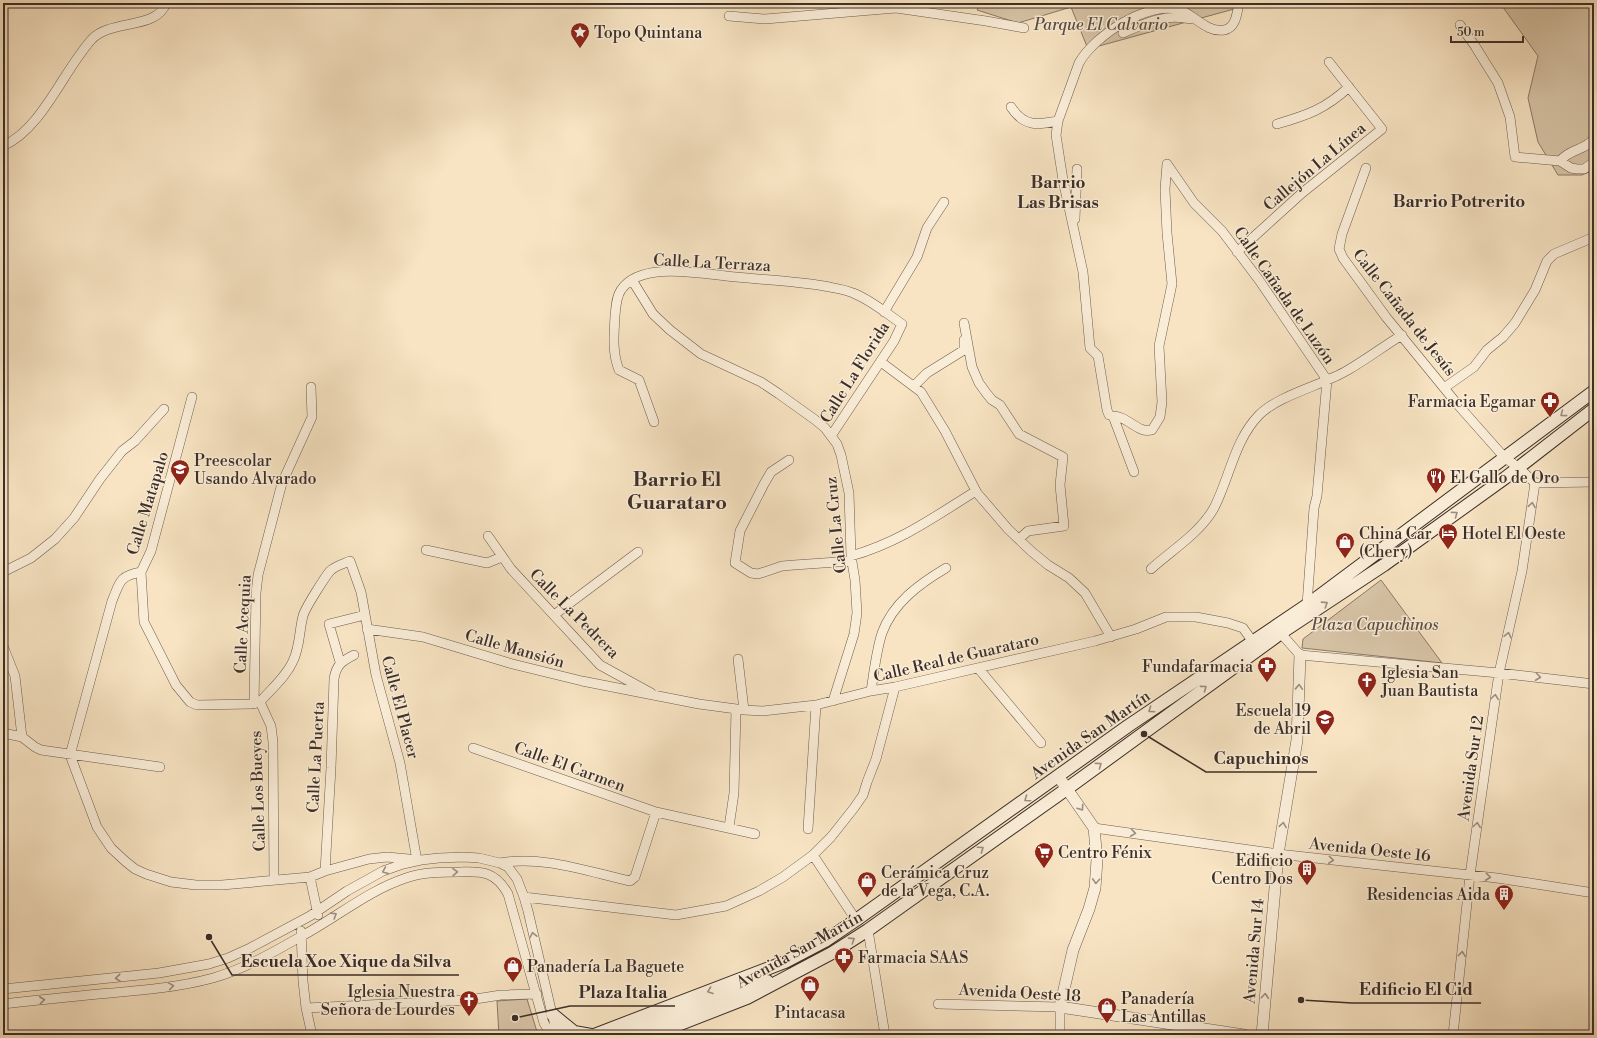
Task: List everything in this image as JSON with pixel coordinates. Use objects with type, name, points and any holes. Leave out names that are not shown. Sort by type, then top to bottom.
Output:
[{"type":"main road","name":"Avenida San Martín","points":[[652,1035],[747,998],[806,967],[868,930],[1068,788],[1278,630],[1307,605],[1594,391]]},
{"type":"main road","name":"Avenida San Martín","points":[[592,1035],[785,962],[825,941],[1128,726],[1253,642],[1278,630],[1384,565],[1518,467],[1594,409]]},
{"type":"main road","points":[[739,990],[785,962]]},
{"type":"main road","points":[[624,1035],[739,990],[806,967]]},
{"type":"main road","points":[[552,1014],[574,1032],[592,1035]]},
{"type":"street","points":[[3,146],[12,142],[29,128],[42,112],[75,62],[98,34],[114,27],[141,22],[154,17],[160,14],[166,3]]},
{"type":"street","points":[[1134,472],[1113,416],[1109,415],[1107,410],[1098,356],[1090,348],[1085,286],[1063,180],[1056,134],[1058,121],[1079,62],[1084,54],[1124,21],[1160,9],[1171,9],[1180,10],[1214,29],[1222,30],[1232,26],[1236,19],[1239,3]]},
{"type":"street","points":[[729,16],[765,19],[896,6],[1024,28]]},
{"type":"street","points":[[1123,33],[1156,19],[1184,17],[1196,20]]},
{"type":"street","points":[[1460,25],[1476,46],[1498,83],[1510,117],[1515,157],[1560,161],[1571,168],[1577,169],[1584,169],[1594,162]]},
{"type":"street","name":"Callejón La Línea","points":[[1237,252],[1302,193],[1382,129],[1328,62]]},
{"type":"street","points":[[1277,124],[1305,116],[1326,106],[1349,87]]},
{"type":"street","points":[[1011,107],[1015,114],[1028,123],[1036,124],[1058,121]]},
{"type":"street","points":[[1560,161],[1572,151],[1586,146],[1594,139]]},
{"type":"street","name":"Calle Cañada de Luzón","points":[[1113,416],[1122,418],[1143,430],[1148,431],[1152,430],[1160,417],[1162,402],[1159,346],[1172,284],[1167,239],[1165,189],[1167,164],[1194,204],[1222,231],[1327,380],[1317,496],[1314,508],[1307,605]]},
{"type":"street","points":[[1074,228],[1077,168]]},
{"type":"street","name":"Calle Cañada de Jesús","points":[[1366,168],[1344,226],[1339,249],[1343,258],[1386,317],[1444,388],[1505,458],[1518,467],[1535,483]]},
{"type":"street","points":[[884,312],[917,257],[927,228],[944,202]]},
{"type":"street","points":[[1444,388],[1474,367],[1487,350],[1503,337],[1514,323],[1535,290],[1547,261],[1554,254],[1594,237]]},
{"type":"street","name":"Calle La Terraza","points":[[654,422],[639,380],[619,370],[614,356],[613,347],[619,294],[622,289],[632,280],[646,273],[669,271],[789,281],[842,289],[862,297],[902,324]]},
{"type":"street","name":"Calle La Cruz","points":[[632,280],[653,314],[682,340],[702,354],[737,370],[779,394],[814,419],[831,436],[841,454],[850,499],[856,622],[854,634],[834,701]]},
{"type":"street","name":"Calle La Florida","points":[[831,436],[881,362],[894,341],[902,324]]},
{"type":"street","points":[[914,386],[927,373],[964,350],[964,327],[968,338],[972,367],[979,383],[987,394],[1000,406],[1019,434],[1063,457],[1060,485],[1064,526],[1028,531],[1019,539]]},
{"type":"street","points":[[1151,569],[1190,536],[1214,508],[1242,438],[1260,414],[1282,400],[1348,370],[1402,335]]},
{"type":"street","points":[[881,362],[921,392],[976,491],[1031,551],[1069,578],[1084,593],[1111,636]]},
{"type":"street","name":"Calle Acequia","points":[[257,703],[255,620],[258,575],[282,483],[312,418],[311,387]]},
{"type":"street","name":"Calle Matapalo","points":[[141,572],[151,551],[192,397]]},
{"type":"street","points":[[3,572],[31,558],[55,539],[74,518],[100,479],[122,451],[135,441],[164,409]]},
{"type":"street","points":[[789,460],[774,469],[740,532],[735,563],[751,572],[758,574],[782,566],[852,558],[916,529],[976,491]]},
{"type":"street","points":[[1535,483],[1594,482]]},
{"type":"street","name":"Avenida Sur 12","points":[[1453,1035],[1470,875],[1499,673],[1522,571],[1535,483]]},
{"type":"street","name":"Calle La Pedrera","points":[[488,536],[511,569],[600,665],[655,696]]},
{"type":"street","points":[[426,550],[487,563],[502,556]]},
{"type":"street","points":[[554,615],[638,552]]},
{"type":"street","name":"Calle El Placer","points":[[257,703],[287,672],[293,662],[303,615],[308,605],[330,572],[335,567],[350,561],[361,592],[376,675],[400,763],[417,861]]},
{"type":"street","points":[[871,691],[878,649],[887,621],[904,599],[917,587],[946,568]]},
{"type":"street","points":[[257,703],[197,705],[190,702],[176,685],[146,627],[142,605],[141,572],[130,574],[123,578],[112,601],[70,755],[93,817],[101,834],[111,848],[136,869],[159,879],[188,884],[222,885],[310,877],[325,871],[369,859],[387,857],[417,861]]},
{"type":"street","points":[[354,655],[340,662],[329,624],[365,615]]},
{"type":"street","name":"Calle Real de Guarataro","points":[[655,696],[699,704],[763,711],[816,705],[1111,636],[1166,617],[1196,617],[1219,621],[1243,628],[1253,642]]},
{"type":"street","name":"Calle Mansión","points":[[367,629],[423,637],[547,673],[655,696]]},
{"type":"street","points":[[1278,630],[1300,655],[1499,673],[1594,684]]},
{"type":"street","points":[[3,646],[15,676],[22,737]]},
{"type":"street","name":"Avenida Sur 14","points":[[1262,1035],[1278,854],[1297,740],[1300,655]]},
{"type":"street","points":[[729,827],[734,793],[740,709],[738,659]]},
{"type":"street","name":"Calle La Puerta","points":[[325,871],[334,679],[335,670],[340,662]]},
{"type":"street","points":[[978,668],[1041,743]]},
{"type":"street","points":[[524,897],[676,915],[712,909],[743,899],[783,877],[814,855],[831,837],[862,795],[876,759],[895,687]]},
{"type":"street","name":"Calle Los Bueyes","points":[[257,703],[271,726],[273,742],[274,880]]},
{"type":"street","points":[[808,829],[816,705]]},
{"type":"street","points":[[3,733],[22,737],[34,747],[70,755],[160,767]]},
{"type":"street","name":"Calle El Carmen","points":[[473,748],[656,812],[755,834]]},
{"type":"street","points":[[1058,776],[1068,788],[1094,828],[1097,860],[1095,888],[1089,909],[1073,950],[1060,1007],[1060,1035]]},
{"type":"street","points":[[500,863],[520,860],[546,862],[630,881],[635,877],[656,812]]},
{"type":"street","name":"Avenida Oeste 16","points":[[1094,828],[1278,854],[1470,875],[1594,892]]},
{"type":"street","points":[[814,855],[856,920]]},
{"type":"street","points":[[3,989],[159,973],[209,964],[250,948],[318,911],[347,891],[384,871],[403,864],[439,858],[480,858],[500,863],[511,871],[517,879],[524,897],[552,1014],[561,1035]]},
{"type":"street","points":[[3,1004],[161,988],[213,978],[256,961],[302,936],[373,892],[407,878],[440,872],[463,872],[487,874],[494,877],[503,886],[508,894],[544,1023],[552,1035]]},
{"type":"street","points":[[310,877],[318,911],[319,925]]},
{"type":"street","points":[[300,921],[302,936],[303,981],[306,1008],[312,1035]]},
{"type":"street","points":[[868,930],[884,1035]]},
{"type":"street","points":[[306,1008],[469,1000],[501,994],[537,994]]},
{"type":"street","name":"Avenida Oeste 18","points":[[938,1004],[1060,1007],[1244,1035]]},
{"type":"green space","name":"Parque El Calvario","points":[[981,3],[1256,3],[1088,49],[1071,7],[1018,23],[977,10]]},
{"type":"green space","points":[[1500,3],[1594,3],[1594,170],[1582,175],[1558,175],[1538,142],[1528,98],[1538,56]]},
{"type":"green space","name":"Plaza Capuchinos","points":[[1381,580],[1442,663],[1302,648],[1303,639]]},
{"type":"green space","points":[[527,999],[538,1035],[499,1035],[497,1001]]},
{"type":"place","name":"Topo Quintana","points":[[580,49]]},
{"type":"place","name":"Farmacia Egamar","points":[[1550,418]]},
{"type":"place","name":"Preescolar Usando Alvarado","points":[[180,486]]},
{"type":"place","name":"El Gallo de Oro","points":[[1436,494]]},
{"type":"place","name":"Hotel El Oeste","points":[[1448,550]]},
{"type":"place","name":"China Car (Chery)","points":[[1345,559]]},
{"type":"place","name":"Fundafarmacia","points":[[1267,683]]},
{"type":"place","name":"Iglesia San Juan Bautista","points":[[1367,698]]},
{"type":"place","name":"Capuchinos","points":[[1144,734]]},
{"type":"place","name":"Escuela 19 de Abril","points":[[1325,736]]},
{"type":"place","name":"Centro Fénix","points":[[1044,869]]},
{"type":"place","name":"Edificio Centro Dos","points":[[1307,886]]},
{"type":"place","name":"Cerámica Cruz de la Vega, C.A.","points":[[867,898]]},
{"type":"place","name":"Residencias Aida","points":[[1504,911]]},
{"type":"place","name":"Escuela Xoe Xique da Silva","points":[[209,937]]},
{"type":"place","name":"Farmacia SAAS","points":[[844,974]]},
{"type":"place","name":"Panadería La Baguete","points":[[513,983]]},
{"type":"place","name":"Edificio El Cid","points":[[1301,1000]]},
{"type":"place","name":"Pintacasa","points":[[810,1002]]},
{"type":"place","name":"Iglesia Nuestra Señora de Lourdes","points":[[469,1017]]},
{"type":"place","name":"Plaza Italia","points":[[515,1018]]},
{"type":"place","name":"Panadería Las Antillas","points":[[1107,1024]]},
{"type":"district","name":"Barrio Las Brisas","points":[[1058,192]]},
{"type":"district","name":"Barrio Potrerito","points":[[1459,201]]},
{"type":"district","name":"Barrio El Guarataro","points":[[677,490]]}]
